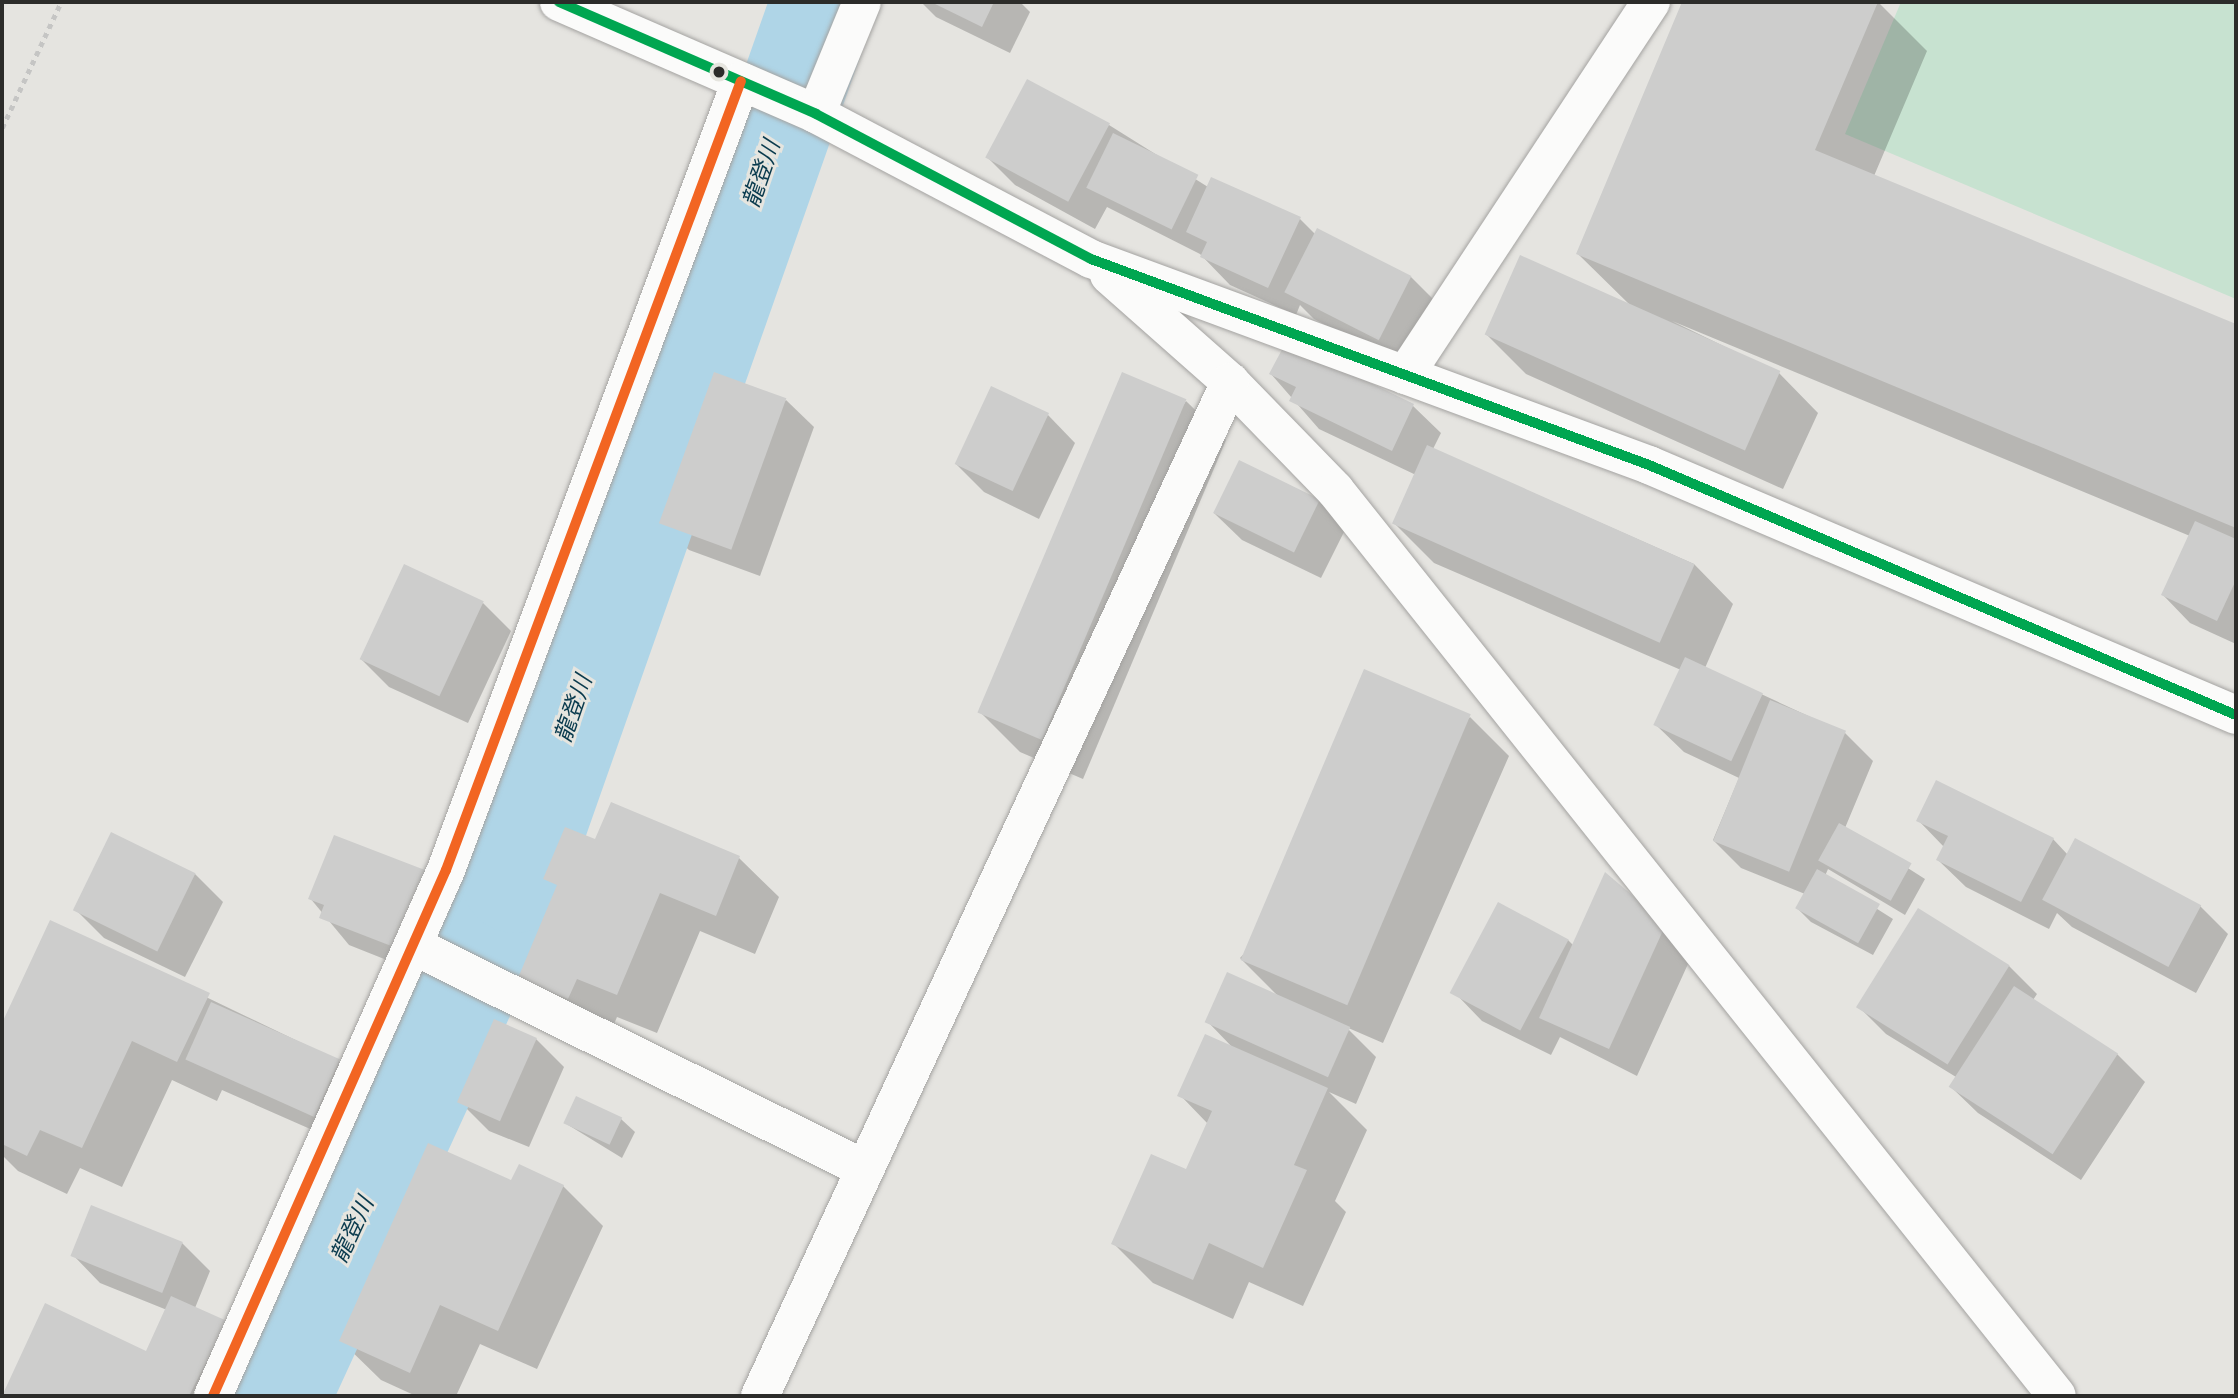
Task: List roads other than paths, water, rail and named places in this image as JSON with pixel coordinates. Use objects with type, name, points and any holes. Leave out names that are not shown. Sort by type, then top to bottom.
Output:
[{"type":"street","points":[[559,2],[816,114],[1091,259],[1648,465],[2236,715]]},
{"type":"street","points":[[816,114],[863,2]]},
{"type":"street","points":[[1405,375],[1651,2]]},
{"type":"street","points":[[213,1396],[414,946],[741,81]]},
{"type":"street","points":[[1091,259],[1230,383],[1335,490],[2057,1396]]},
{"type":"street","points":[[760,1396],[1230,383]]},
{"type":"street","points":[[414,946],[865,1169]]},
{"type":"waterway","name":"龍登川","points":[[277,1396],[514,880],[823,2]]}]
